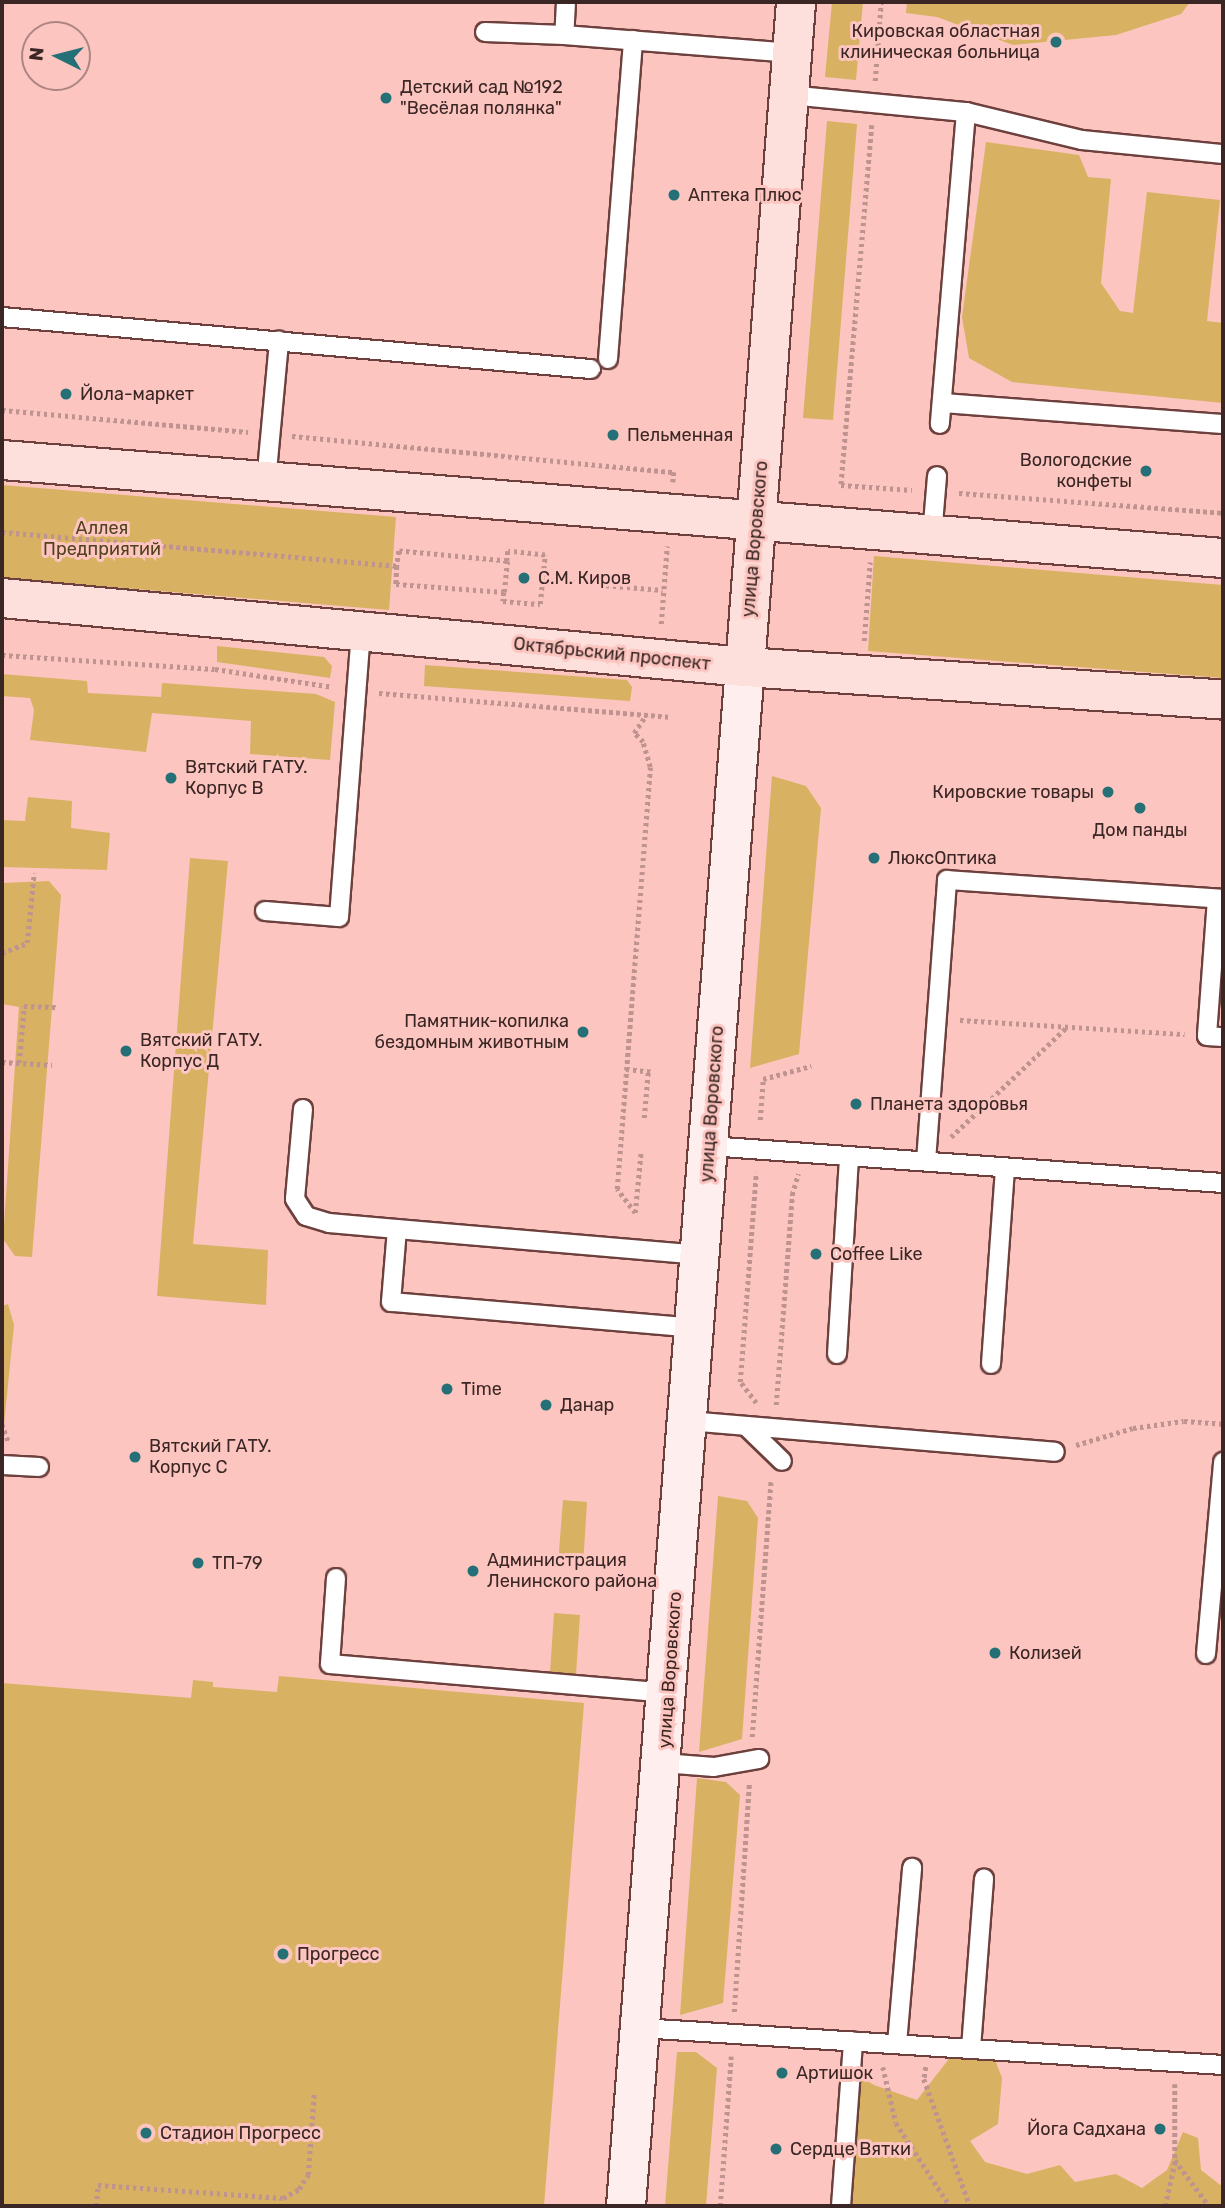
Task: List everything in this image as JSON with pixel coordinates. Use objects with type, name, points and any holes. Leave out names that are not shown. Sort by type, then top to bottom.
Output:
[{"type":"main road","name":"улица Воровского","points":[[626,2206],[663,1763],[796,2]]},
{"type":"main road","points":[[2,460],[756,523],[1223,558]]},
{"type":"main road","name":"Октябрьский проспект","points":[[2,598],[745,667],[1223,700]]},
{"type":"lane","points":[[564,35],[566,2]]},
{"type":"lane","points":[[485,32],[564,35],[792,53]]},
{"type":"lane","points":[[608,359],[633,40]]},
{"type":"lane","points":[[789,95],[966,112],[1082,140],[1223,154]]},
{"type":"lane","points":[[940,424],[966,112]]},
{"type":"lane","points":[[2,317],[591,369]]},
{"type":"lane","points":[[266,482],[279,341]]},
{"type":"lane","points":[[942,403],[1223,424]]},
{"type":"lane","points":[[932,536],[936,484]]},
{"type":"lane","points":[[265,911],[339,917],[361,630]]},
{"type":"lane","points":[[926,1161],[947,880],[1220,899],[1215,1036]]},
{"type":"lane","points":[[303,1109],[295,1199],[306,1216],[329,1223],[701,1255]]},
{"type":"lane","points":[[709,1146],[1223,1183]]},
{"type":"lane","points":[[836,1354],[849,1156]]},
{"type":"lane","points":[[991,1364],[1005,1167]]},
{"type":"lane","points":[[397,1229],[391,1302],[696,1328]]},
{"type":"lane","points":[[688,1421],[1055,1452]]},
{"type":"lane","points":[[746,1426],[778,1455]]},
{"type":"lane","points":[[1206,1654],[1223,1462]]},
{"type":"lane","points":[[2,1465],[38,1467]]},
{"type":"lane","points":[[335,1578],[330,1664],[668,1693]]},
{"type":"lane","points":[[663,1763],[714,1767],[755,1760]]},
{"type":"lane","points":[[897,2044],[912,1868]]},
{"type":"lane","points":[[971,2048],[984,1878]]},
{"type":"lane","points":[[640,2028],[1223,2065]]},
{"type":"lane","points":[[841,2206],[853,2041]]},
{"type":"path","points":[[881,2],[841,485],[936,484],[1223,513]]},
{"type":"path","points":[[2,410],[674,472]]},
{"type":"path","points":[[2,531],[395,566]]},
{"type":"path","points":[[661,632],[667,543]]},
{"type":"path","points":[[863,652],[871,549]]},
{"type":"path","points":[[504,592],[396,584],[395,566],[398,551],[507,561]]},
{"type":"path","points":[[508,551],[545,555],[543,580],[540,604],[503,601],[508,551]]},
{"type":"path","points":[[543,580],[663,590]]},
{"type":"path","points":[[2,655],[215,669],[356,690],[668,717]]},
{"type":"path","points":[[641,1151],[635,1213],[617,1189],[650,767],[643,742],[634,733],[647,715]]},
{"type":"path","points":[[2,953],[27,943],[34,873]]},
{"type":"path","points":[[19,1063],[24,1006],[57,1007]]},
{"type":"path","points":[[937,1019],[1215,1036]]},
{"type":"path","points":[[926,1161],[1067,1027]]},
{"type":"path","points":[[2,1062],[52,1065]]},
{"type":"path","points":[[760,1120],[763,1079],[811,1066]]},
{"type":"path","points":[[626,1069],[654,1072]]},
{"type":"path","points":[[644,1118],[648,1071]]},
{"type":"path","points":[[757,1162],[740,1382],[775,1428]]},
{"type":"path","points":[[775,1428],[792,1195]]},
{"type":"path","points":[[1055,1452],[1133,1428],[1184,1421],[1223,1424]]},
{"type":"path","points":[[720,2206],[778,1455]]},
{"type":"path","points":[[877,2042],[896,2123],[950,2206]]},
{"type":"path","points":[[929,2046],[924,2079],[970,2206]]},
{"type":"path","points":[[1165,2206],[1175,2160],[1172,2129],[1177,2062]]},
{"type":"path","points":[[96,2206],[97,2185],[283,2198],[299,2189],[308,2175],[314,2094]]},
{"type":"path","points":[[1175,2160],[1209,2206]]},
{"type":"green space","points":[[832,2],[863,2],[856,80],[825,77]]},
{"type":"green space","points":[[907,2],[1190,2],[1181,14],[1116,35],[1013,45],[937,17],[906,13]]},
{"type":"green space","points":[[827,121],[857,124],[833,420],[803,418]]},
{"type":"green space","points":[[986,142],[1079,155],[1088,177],[1111,179],[1101,283],[1120,311],[1133,313],[1147,192],[1220,200],[1207,321],[1223,323],[1223,403],[1012,382],[969,358],[962,317]]},
{"type":"green space","name":"Аллея Предприятий","points":[[2,485],[396,517],[389,610],[2,578]]},
{"type":"green space","points":[[874,556],[1223,585],[1223,678],[868,651]]},
{"type":"green space","points":[[217,646],[324,657],[332,666],[330,678],[217,662]]},
{"type":"green space","points":[[425,665],[627,680],[632,687],[630,701],[424,686]]},
{"type":"green space","points":[[2,674],[87,681],[88,693],[161,697],[162,683],[316,694],[335,702],[330,760],[250,754],[251,721],[152,713],[146,752],[30,740],[34,710],[30,698],[2,696]]},
{"type":"green space","points":[[772,776],[806,786],[821,808],[799,1054],[750,1068]]},
{"type":"green space","points":[[28,797],[72,801],[71,828],[110,833],[107,870],[2,867],[2,820],[25,821]]},
{"type":"green space","points":[[190,858],[228,861],[193,1244],[268,1250],[266,1305],[157,1296]]},
{"type":"green space","points":[[49,881],[61,895],[32,1257],[15,1256],[3,1239],[19,1007],[2,1004],[2,883]]},
{"type":"green space","points":[[8,1304],[14,1325],[2,1445],[2,1306]]},
{"type":"green space","points":[[718,1496],[747,1501],[758,1518],[742,1739],[699,1752]]},
{"type":"green space","points":[[563,1500],[587,1502],[583,1566],[558,1564]]},
{"type":"green space","points":[[554,1613],[580,1615],[576,1675],[550,1673]]},
{"type":"green space","name":"Прогресс","points":[[279,1676],[584,1703],[544,2206],[2,2206],[2,1683],[191,1698],[193,1680],[213,1682],[213,1687],[277,1692]]},
{"type":"green space","points":[[697,1778],[726,1782],[740,1795],[723,2003],[680,2015]]},
{"type":"green space","points":[[989,2044],[1002,2078],[998,2124],[970,2141],[985,2162],[1027,2174],[1060,2165],[1075,2182],[1116,2174],[1142,2188],[1167,2170],[1183,2132],[1198,2138],[1201,2170],[1223,2187],[1223,2206],[852,2206],[843,2139],[846,2068],[874,2085],[917,2100],[952,2055]]},
{"type":"green space","points":[[677,2052],[696,2052],[717,2068],[706,2206],[665,2206]]},
{"type":"place","name":"Кировская областная клиническая больница","points":[[1056,42]]},
{"type":"place","name":"Детский сад №192 \"Весёлая полянка\"","points":[[386,98]]},
{"type":"place","name":"Аптека Плюс","points":[[674,195]]},
{"type":"place","name":"Йола-маркет","points":[[66,394]]},
{"type":"place","name":"Пельменная","points":[[613,435]]},
{"type":"place","name":"Вологодские конфеты","points":[[1146,471]]},
{"type":"place","name":"С.М. Киров","points":[[524,578]]},
{"type":"place","name":"Вятский ГАТУ. Корпус В","points":[[171,778]]},
{"type":"place","name":"Кировские товары","points":[[1108,792]]},
{"type":"place","name":"Дом панды","points":[[1140,808]]},
{"type":"place","name":"ЛюксОптика","points":[[874,858]]},
{"type":"place","name":"Памятник-копилка бездомным животным","points":[[583,1032]]},
{"type":"place","name":"Вятский ГАТУ. Корпус Д","points":[[126,1051]]},
{"type":"place","name":"Планета здоровья","points":[[856,1104]]},
{"type":"place","name":"Coffee Like","points":[[816,1254]]},
{"type":"place","name":"Time","points":[[447,1389]]},
{"type":"place","name":"Данар","points":[[546,1405]]},
{"type":"place","name":"Вятский ГАТУ. Корпус С","points":[[135,1457]]},
{"type":"place","name":"ТП-79","points":[[198,1563]]},
{"type":"place","name":"Администрация Ленинского района","points":[[473,1571]]},
{"type":"place","name":"Колизей","points":[[995,1653]]},
{"type":"place","name":"Прогресс","points":[[283,1954]]},
{"type":"place","name":"Артишок","points":[[782,2073]]},
{"type":"place","name":"Йога Садхана","points":[[1160,2129]]},
{"type":"place","name":"Стадион Прогресс","points":[[146,2133]]},
{"type":"place","name":"Сердце Вятки","points":[[776,2149]]}]
